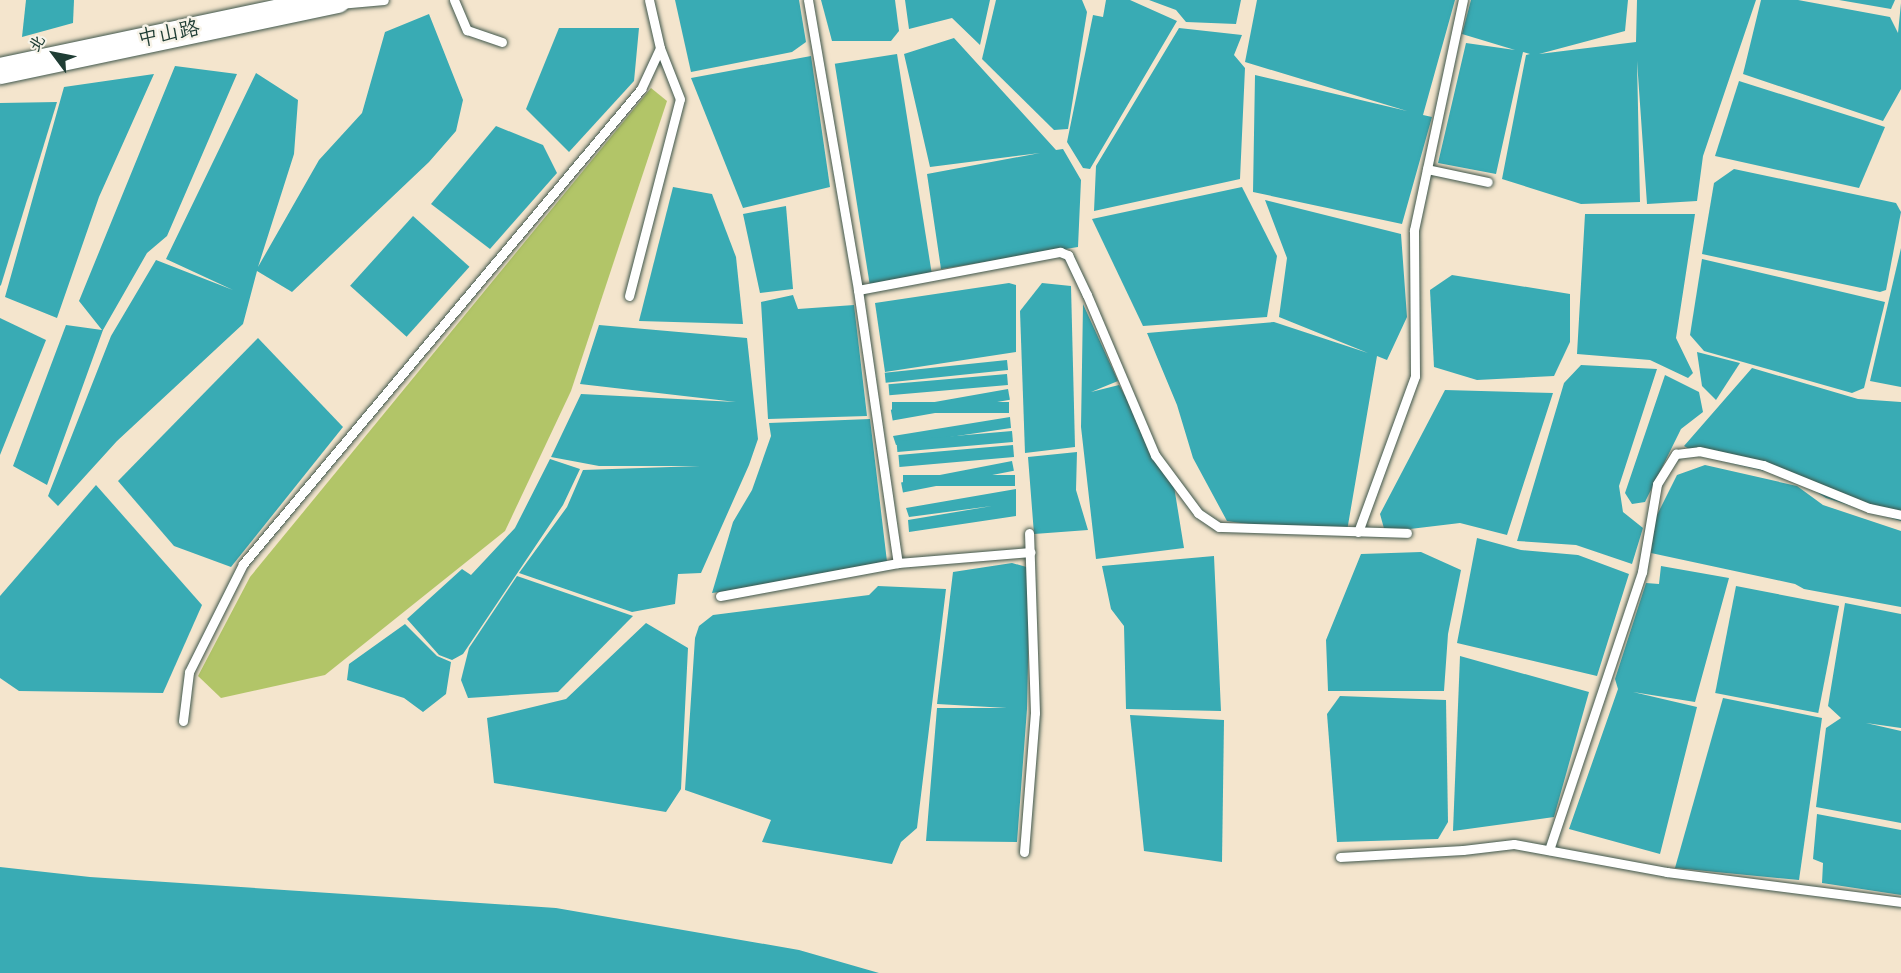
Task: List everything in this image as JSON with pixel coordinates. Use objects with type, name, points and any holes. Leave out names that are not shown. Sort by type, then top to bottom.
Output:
[{"type":"street","name":"中山路","points":[[0,70],[331,2]]},
{"type":"lane","points":[[331,2],[384,0]]},
{"type":"lane","points":[[454,0],[467,30],[502,42]]},
{"type":"lane","points":[[629,296],[680,99],[660,48],[649,0]]},
{"type":"lane","points":[[808,0],[858,290],[898,563]]},
{"type":"lane","points":[[1358,532],[1415,376],[1414,230],[1463,0]]},
{"type":"lane","points":[[183,721],[189,672],[243,564],[641,89],[660,48]]},
{"type":"lane","points":[[1427,169],[1488,182]]},
{"type":"lane","points":[[858,290],[1060,252],[1068,255],[1155,456],[1198,513],[1219,527],[1407,533]]},
{"type":"lane","points":[[1549,850],[1642,572],[1657,484],[1676,454],[1699,451],[1763,465],[1869,508],[1901,515]]},
{"type":"lane","points":[[1024,852],[1035,713],[1029,533]]},
{"type":"lane","points":[[720,596],[898,563],[1031,552]]},
{"type":"lane","points":[[1340,856],[1463,850],[1514,843],[1667,872],[1901,902]]},
{"type":"green space","points":[[651,88],[667,101],[571,391],[505,531],[325,675],[221,698],[198,676],[250,577]]},
{"type":"water","points":[[26,0],[74,0],[73,23],[22,37]]},
{"type":"water","points":[[675,0],[799,0],[806,42],[792,52],[691,72]]},
{"type":"water","points":[[821,0],[895,0],[899,31],[891,41],[832,41]]},
{"type":"water","points":[[905,0],[990,0],[980,45],[952,18],[909,29]]},
{"type":"water","points":[[996,0],[1082,0],[1087,12],[1068,129],[1054,130],[982,59]]},
{"type":"water","points":[[1106,0],[1130,0],[1177,21],[1090,169],[1083,168],[1067,142],[1093,15],[1103,17]]},
{"type":"water","points":[[1149,0],[1241,0],[1236,24],[1186,22],[1176,10]]},
{"type":"water","points":[[1257,0],[1455,0],[1423,115],[1432,117],[1402,224],[1253,192],[1255,75],[1407,111],[1245,62]]},
{"type":"water","points":[[1471,0],[1628,0],[1625,31],[1539,54],[1636,42],[1637,0],[1756,0],[1703,156],[1697,201],[1647,204],[1637,61],[1640,202],[1581,204],[1502,179],[1526,55],[1530,54],[1523,52],[1496,174],[1438,163],[1466,43],[1515,50],[1462,34]]},
{"type":"water","points":[[1761,0],[1798,0],[1890,17],[1898,33],[1901,3],[1901,89],[1883,121],[1743,74]]},
{"type":"water","points":[[1839,0],[1895,0],[1891,9]]},
{"type":"water","points":[[429,14],[463,100],[456,131],[429,162],[292,292],[257,271],[243,324],[117,441],[58,506],[48,496],[111,336],[156,260],[233,290],[166,259],[256,73],[298,100],[294,154],[258,267],[319,160],[362,113],[385,32]]},
{"type":"water","points":[[559,28],[639,28],[634,81],[569,152],[526,109]]},
{"type":"water","points":[[1179,28],[1242,35],[1234,55],[1245,68],[1240,179],[1094,211],[1096,166]]},
{"type":"water","points":[[954,38],[1056,150],[1063,149],[1081,180],[1078,247],[941,269],[927,174],[1040,153],[930,167],[904,54]]},
{"type":"water","points":[[897,54],[932,276],[870,286],[835,64]]},
{"type":"water","points":[[811,56],[830,187],[743,208],[691,78]]},
{"type":"water","points":[[175,66],[237,74],[167,236],[147,253],[103,330],[47,485],[13,466],[66,325],[102,330],[79,301]]},
{"type":"water","points":[[154,74],[99,197],[57,318],[5,297],[64,87]]},
{"type":"water","points":[[1739,81],[1885,127],[1859,188],[1715,156]]},
{"type":"water","points":[[57,102],[1,285],[0,286],[0,103]]},
{"type":"water","points":[[496,126],[543,145],[557,173],[490,249],[431,204]]},
{"type":"water","points":[[1734,169],[1896,203],[1901,212],[1886,290],[1880,292],[1702,254],[1714,183]]},
{"type":"water","points":[[673,187],[712,194],[736,257],[743,324],[639,321]]},
{"type":"water","points":[[1242,187],[1277,256],[1267,317],[1143,326],[1092,219]]},
{"type":"water","points":[[1265,200],[1401,234],[1407,317],[1387,360],[1377,356],[1347,531],[1289,530],[1227,521],[1193,458],[1177,405],[1147,333],[1274,322],[1368,353],[1279,317],[1287,258]]},
{"type":"water","points":[[786,206],[793,289],[760,293],[743,214]]},
{"type":"water","points":[[1585,214],[1695,214],[1676,338],[1693,373],[1688,378],[1650,360],[1577,354]]},
{"type":"water","points":[[413,216],[469,267],[407,337],[350,286]]},
{"type":"water","points":[[1901,248],[1901,387],[1870,381]]},
{"type":"water","points":[[1702,259],[1885,302],[1864,388],[1852,393],[1704,351],[1690,335]]},
{"type":"water","points":[[1452,275],[1570,294],[1570,342],[1554,376],[1477,380],[1434,367],[1430,290]]},
{"type":"water","points":[[1009,283],[1016,285],[1016,352],[885,372],[875,303]]},
{"type":"water","points":[[1042,283],[1071,286],[1075,447],[1025,453],[1020,311]]},
{"type":"water","points":[[793,295],[798,309],[854,305],[867,416],[768,419],[761,302]]},
{"type":"water","points":[[1083,304],[1118,381],[1091,392],[1119,385],[1173,480],[1184,548],[1096,559],[1081,427]]},
{"type":"water","points":[[0,318],[46,340],[0,455]]},
{"type":"water","points":[[599,325],[747,338],[758,439],[749,465],[701,573],[678,574],[675,604],[632,612],[519,573],[567,507],[583,470],[700,466],[599,466],[551,457],[581,394],[736,402],[580,384]]},
{"type":"water","points":[[258,338],[343,427],[231,567],[174,546],[118,481]]},
{"type":"water","points":[[1697,352],[1740,363],[1716,400],[1702,386]]},
{"type":"water","points":[[1007,360],[1008,370],[886,383],[885,373]]},
{"type":"water","points":[[1581,365],[1657,369],[1619,486],[1623,512],[1643,528],[1632,564],[1576,545],[1517,541],[1564,383]]},
{"type":"water","points":[[1752,368],[1858,399],[1901,402],[1901,521],[1826,498],[1803,483],[1769,472],[1701,456],[1684,446]]},
{"type":"water","points":[[1007,374],[1008,385],[889,395],[888,384]]},
{"type":"water","points":[[1665,375],[1699,392],[1703,412],[1681,429],[1645,502],[1632,504],[1625,493]]},
{"type":"water","points":[[1008,389],[1010,400],[893,420],[891,410]]},
{"type":"water","points":[[1445,390],[1553,393],[1507,535],[1460,523],[1385,532],[1380,514]]},
{"type":"water","points":[[892,402],[1009,402],[1009,413],[892,413]]},
{"type":"water","points":[[1010,417],[1011,428],[896,445],[893,436]]},
{"type":"water","points":[[870,419],[888,570],[712,593],[733,522],[752,490],[771,436],[769,423]]},
{"type":"water","points":[[1012,431],[1013,442],[897,452],[896,441]]},
{"type":"water","points":[[1013,445],[1014,457],[899,467],[898,455]]},
{"type":"water","points":[[1077,452],[1076,490],[1088,530],[1034,534],[1028,457]]},
{"type":"water","points":[[550,459],[580,469],[563,505],[463,654],[452,660],[439,655],[407,619],[462,569],[471,575],[515,528]]},
{"type":"water","points":[[1012,461],[1014,471],[903,492],[901,483]]},
{"type":"water","points":[[1705,465],[1797,486],[1823,505],[1901,531],[1901,607],[1804,589],[1795,584],[1651,553],[1655,519],[1677,475]]},
{"type":"water","points":[[903,475],[1015,475],[1015,486],[903,486]]},
{"type":"water","points":[[96,485],[202,605],[163,693],[19,691],[0,678],[0,596]]},
{"type":"water","points":[[1016,489],[1016,516],[909,532],[908,520],[992,506],[909,517],[906,508]]},
{"type":"water","points":[[1477,538],[1521,550],[1578,555],[1629,574],[1597,676],[1457,643]]},
{"type":"water","points":[[1421,552],[1461,570],[1448,634],[1444,691],[1328,691],[1326,640],[1361,554]]},
{"type":"water","points":[[1214,556],[1221,711],[1126,709],[1124,626],[1111,609],[1102,566]]},
{"type":"water","points":[[1012,563],[1030,568],[1027,709],[1017,842],[926,841],[937,708],[1007,708],[937,704],[953,572]]},
{"type":"water","points":[[1661,566],[1729,578],[1695,702],[1633,692],[1697,707],[1660,854],[1569,829],[1618,689],[1615,679],[1646,583],[1659,584]]},
{"type":"water","points":[[517,576],[633,616],[558,692],[468,698],[461,680],[469,648]]},
{"type":"water","points":[[878,586],[946,589],[917,828],[901,842],[892,864],[762,842],[771,820],[685,790],[695,638],[699,626],[713,615],[869,595]]},
{"type":"water","points":[[1736,586],[1839,606],[1818,713],[1715,693]]},
{"type":"water","points":[[1845,603],[1901,614],[1901,728],[1866,723],[1901,731],[1901,823],[1816,807],[1826,728],[1841,718],[1828,706]]},
{"type":"water","points":[[646,623],[688,648],[681,789],[666,812],[494,783],[487,718],[566,699]]},
{"type":"water","points":[[405,624],[437,656],[451,662],[446,694],[423,712],[404,698],[347,680],[349,664]]},
{"type":"water","points":[[1460,656],[1589,692],[1554,817],[1453,831]]},
{"type":"water","points":[[1340,696],[1446,700],[1448,822],[1438,839],[1337,842],[1327,714]]},
{"type":"water","points":[[1723,698],[1822,718],[1799,880],[1675,868]]},
{"type":"water","points":[[1130,715],[1224,720],[1222,862],[1144,851]]},
{"type":"water","points":[[1817,814],[1901,830],[1901,895],[1822,883],[1823,863],[1813,859]]},
{"type":"water","points":[[0,867],[90,877],[556,908],[799,950],[879,973],[0,973]]}]
